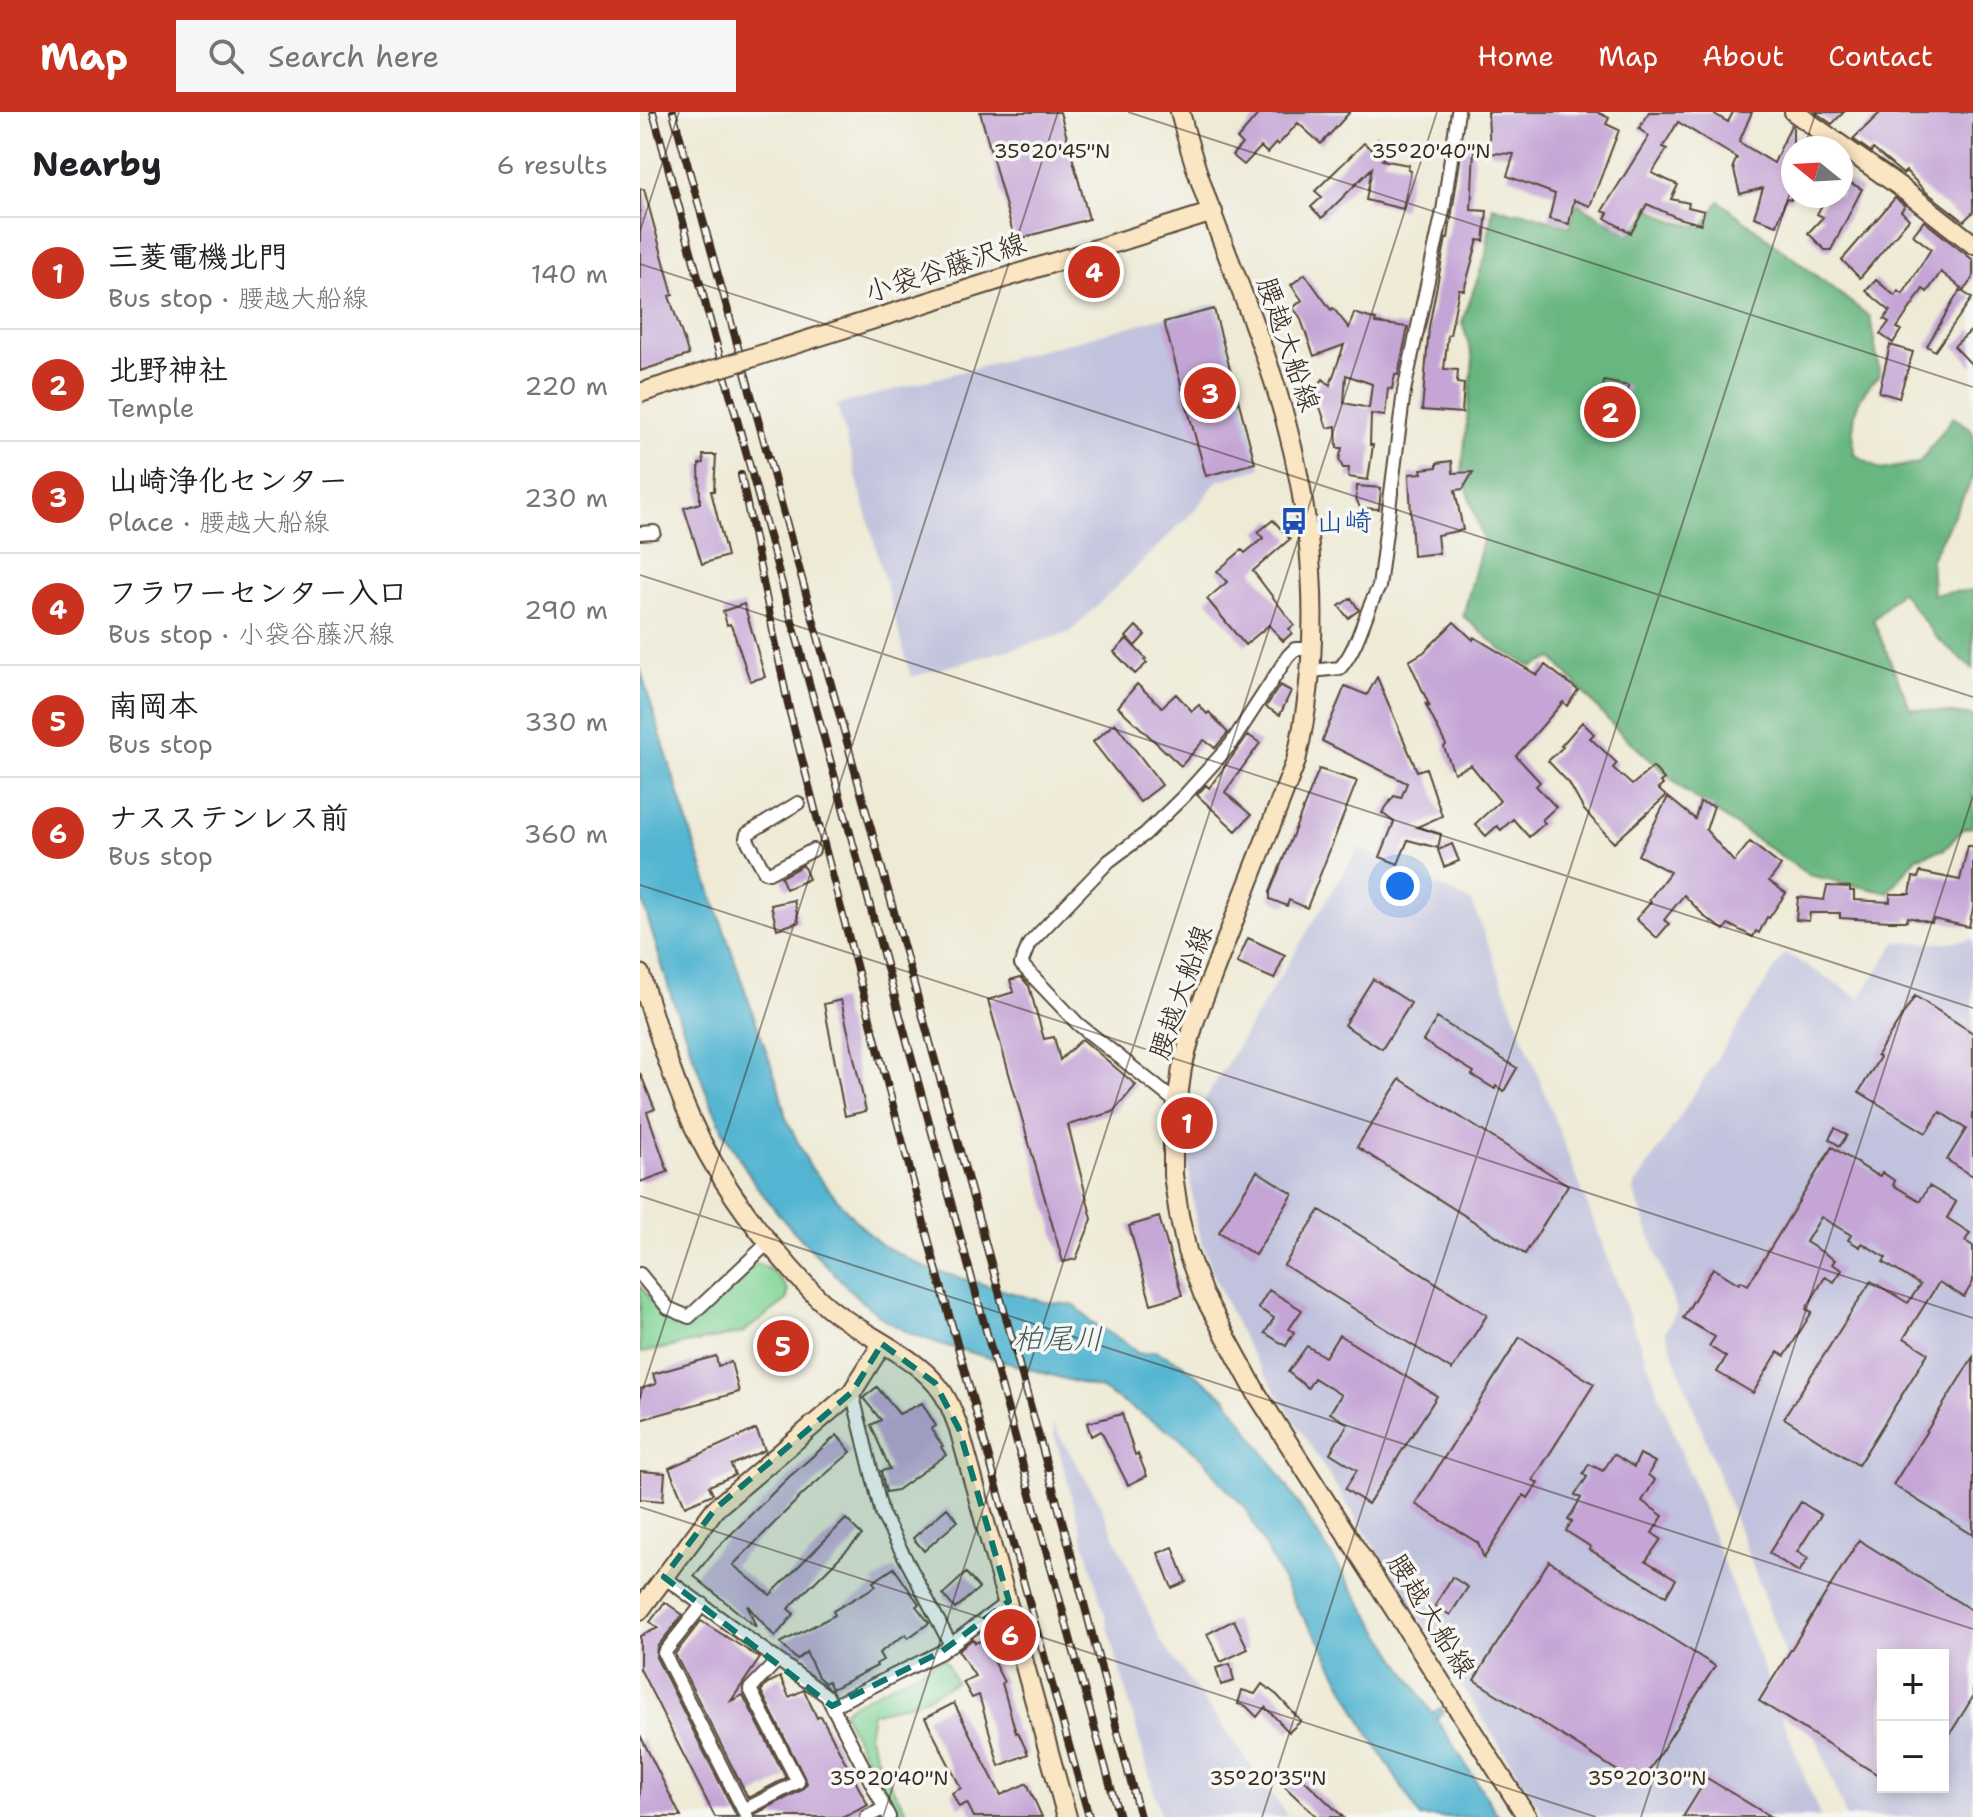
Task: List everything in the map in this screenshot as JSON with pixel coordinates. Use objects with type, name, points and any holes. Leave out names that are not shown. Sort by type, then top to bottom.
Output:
[{"type":"main road","points":[[1180,112],[1213,212]]},
{"type":"main road","points":[[1794,112],[1899,186],[1973,244]]},
{"type":"main road","name":"小袋谷藤沢線","points":[[640,393],[1213,212]]},
{"type":"main road","name":"腰越大船線","points":[[1213,212],[1276,386],[1292,441],[1310,544],[1312,649],[1306,720],[1296,761],[1195,1020],[1182,1068],[1176,1102],[1173,1175],[1179,1215],[1187,1251],[1203,1294],[1257,1394],[1527,1817]]},
{"type":"main road","points":[[640,974],[666,1057],[699,1138],[718,1172],[769,1242],[834,1313],[935,1383],[952,1410],[1009,1601],[1067,1817]]},
{"type":"main road","points":[[640,1610],[715,1509],[852,1392],[882,1344]]},
{"type":"street","points":[[1311,671],[1340,668],[1348,658],[1379,587],[1404,391],[1443,211],[1458,112]]},
{"type":"street","points":[[640,533],[654,532]]},
{"type":"street","points":[[1176,1102],[1078,1024],[1021,964],[1029,944],[1109,861],[1155,825],[1231,744],[1288,656],[1295,649],[1312,649]]},
{"type":"street","points":[[798,803],[747,834],[746,838],[765,872],[769,873],[813,850]]},
{"type":"street","points":[[640,1274],[668,1308],[689,1317],[769,1242]]},
{"type":"street","points":[[852,1392],[882,1514],[951,1645]]},
{"type":"street","points":[[664,1577],[827,1696],[886,1813],[867,1817]]},
{"type":"street","points":[[832,1706],[951,1645],[1009,1601]]},
{"type":"street","points":[[703,1604],[664,1653],[745,1813],[798,1782],[750,1689],[778,1660]]},
{"type":"highlighted area","points":[[882,1344],[935,1383],[959,1429],[1009,1601],[941,1652],[832,1706],[664,1577],[715,1509],[852,1392]]},
{"type":"shaded area","points":[[1217,303],[1261,468],[1217,481],[1196,509],[1069,633],[911,677],[837,405]]},
{"type":"shaded area","points":[[1359,847],[1472,902],[1820,1817],[1545,1817],[1246,1344],[1219,1288],[1197,1228],[1187,1154],[1195,1116]]},
{"type":"shaded area","points":[[1973,939],[1973,1817],[1846,1817],[1665,1331],[1677,1311],[1633,1189],[1785,953],[1860,998],[1896,942],[1940,943]]},
{"type":"shaded area","points":[[1051,1422],[1099,1501],[1161,1641],[1288,1817],[1161,1817]]},
{"type":"green space","points":[[1719,201],[1870,317],[1880,375],[1864,393],[1856,410],[1854,454],[1881,470],[1919,463],[1953,417],[1969,427],[1973,434],[1973,478],[1931,559],[1933,594],[1973,590],[1973,669],[1937,638],[1901,591],[1873,620],[1910,708],[1973,716],[1973,827],[1964,828],[1945,849],[1917,857],[1888,893],[1809,875],[1685,791],[1615,728],[1553,658],[1532,667],[1502,650],[1463,616],[1483,541],[1462,472],[1473,359],[1462,322],[1486,255],[1493,206],[1570,227],[1577,203],[1630,235],[1647,216],[1648,207],[1675,222],[1703,227]]},
{"type":"green space","points":[[754,1263],[770,1269],[788,1290],[787,1300],[742,1333],[640,1353],[640,1286],[674,1327],[689,1328]]},
{"type":"green space","points":[[944,1658],[956,1682],[916,1702],[872,1713],[868,1735],[883,1772],[910,1817],[897,1817],[843,1712],[851,1705]]},
{"type":"water","name":"柏尾川","points":[[640,669],[696,849],[778,1085],[786,1118],[810,1167],[853,1218],[880,1244],[926,1268],[1044,1302],[1075,1305],[1090,1321],[1137,1353],[1155,1351],[1181,1363],[1227,1399],[1281,1477],[1432,1713],[1441,1708],[1444,1712],[1436,1718],[1499,1817],[1420,1817],[1365,1727],[1318,1638],[1299,1611],[1244,1506],[1221,1483],[1206,1461],[1177,1436],[1101,1389],[947,1346],[909,1333],[885,1320],[858,1298],[785,1222],[755,1184],[723,1131],[707,1094],[671,995],[640,893]]},
{"type":"building","points":[[980,112],[1060,112],[1089,219],[1015,240]]},
{"type":"building","points":[[1260,112],[1350,112],[1321,144],[1298,123],[1278,145],[1276,143],[1267,153],[1261,147],[1244,165],[1232,155],[1242,144],[1237,139]]},
{"type":"building","points":[[1488,112],[1597,112],[1609,118],[1606,124],[1619,130],[1590,206],[1574,200],[1569,224],[1549,219],[1555,194],[1507,176],[1514,154],[1490,153]]},
{"type":"building","points":[[1649,112],[1711,112],[1728,122],[1733,112],[1752,112],[1739,142],[1774,163],[1781,147],[1783,208],[1777,225],[1754,217],[1763,188],[1740,194],[1733,166],[1737,158],[1678,122],[1663,147],[1667,149],[1652,173],[1678,185],[1671,199],[1704,211],[1701,224],[1647,204],[1631,233],[1605,218],[1608,213],[1602,211],[1649,136],[1639,129]]},
{"type":"building","points":[[1815,112],[1844,112],[1832,124]]},
{"type":"building","points":[[1881,112],[1973,112],[1973,212],[1964,221],[1925,191],[1906,171],[1903,174],[1873,149],[1871,152],[1853,139]]},
{"type":"building","points":[[1791,125],[1793,136],[1786,136]]},
{"type":"building","points":[[1378,139],[1391,151],[1382,160],[1409,165],[1408,170],[1411,171],[1403,209],[1366,200],[1372,168],[1322,218],[1311,207],[1322,197],[1315,191],[1364,143],[1371,149]]},
{"type":"building","points":[[1462,147],[1474,149],[1471,210],[1487,211],[1484,241],[1478,240],[1464,290],[1459,289],[1448,335],[1444,369],[1458,370],[1457,383],[1464,384],[1462,413],[1422,410],[1429,327],[1448,238]]},
{"type":"building","points":[[1853,184],[1862,189],[1853,207]]},
{"type":"building","points":[[640,189],[644,189],[673,295],[669,296],[689,355],[640,371]]},
{"type":"building","points":[[1895,198],[1905,206],[1901,211],[1909,219],[1860,278],[1842,260]]},
{"type":"building","points":[[1820,208],[1852,208],[1831,250],[1825,250],[1808,233],[1823,217],[1817,214]]},
{"type":"building","points":[[1924,221],[1973,260],[1973,278],[1964,290],[1941,272],[1927,292],[1923,289],[1897,328],[1901,330],[1893,343],[1880,334],[1889,322],[1884,319],[1890,311],[1866,291],[1876,280],[1895,296],[1898,291],[1903,294],[1931,249],[1913,235]]},
{"type":"building","points":[[1305,274],[1331,310],[1333,308],[1349,328],[1354,313],[1376,320],[1375,323],[1408,327],[1398,375],[1395,374],[1392,389],[1388,388],[1385,416],[1371,414],[1370,445],[1373,445],[1368,480],[1348,477],[1349,468],[1343,468],[1339,460],[1342,448],[1337,448],[1336,426],[1327,428],[1319,404],[1320,394],[1315,390],[1323,379],[1330,385],[1344,345],[1314,356],[1300,317],[1293,308],[1302,300],[1291,285]],"holes":[[[1346,375],[1372,384],[1369,408],[1344,403]]]},
{"type":"building","points":[[1960,290],[1972,298],[1935,351],[1927,346]]},
{"type":"building","points":[[1214,309],[1255,463],[1206,476],[1164,322]]},
{"type":"building","points":[[1973,329],[1973,366],[1954,346]]},
{"type":"building","points":[[1890,345],[1913,352],[1899,398],[1879,392]]},
{"type":"building","points":[[1604,381],[1629,386],[1618,430],[1598,426]]},
{"type":"building","points":[[703,455],[716,455],[714,491],[711,491],[727,556],[702,564],[684,508],[700,503],[699,464],[704,463]]},
{"type":"building","points":[[1452,461],[1453,473],[1473,472],[1463,489],[1455,490],[1463,530],[1437,535],[1439,553],[1413,556],[1409,474],[1422,473],[1421,469]]},
{"type":"building","points":[[1357,486],[1381,488],[1379,509],[1360,508],[1356,498]]},
{"type":"building","points":[[1273,520],[1290,539],[1253,571],[1294,625],[1289,629],[1292,633],[1283,641],[1269,625],[1245,645],[1207,599],[1227,582],[1217,571],[1242,550],[1245,553],[1263,538],[1258,532]]},
{"type":"building","points":[[1351,598],[1359,610],[1348,618],[1339,606]]},
{"type":"building","points":[[744,604],[765,677],[750,681],[733,630],[730,624],[727,625],[723,611]]},
{"type":"building","points":[[1454,622],[1473,640],[1474,637],[1537,675],[1545,665],[1578,690],[1567,706],[1563,702],[1516,756],[1540,782],[1536,786],[1556,807],[1542,820],[1545,823],[1529,837],[1513,819],[1501,830],[1497,826],[1486,836],[1475,824],[1500,801],[1471,765],[1454,773],[1444,747],[1446,745],[1409,661],[1424,652]]},
{"type":"building","points":[[1136,626],[1145,635],[1135,646],[1126,637]]},
{"type":"building","points":[[1127,639],[1147,663],[1135,674],[1114,652]]},
{"type":"building","points":[[1377,677],[1417,771],[1426,768],[1442,816],[1417,827],[1441,834],[1438,848],[1408,840],[1398,864],[1380,857],[1394,822],[1382,813],[1394,796],[1401,798],[1407,783],[1322,741],[1345,686],[1367,695]]},
{"type":"building","points":[[1137,684],[1162,707],[1176,694],[1192,711],[1199,705],[1228,733],[1215,748],[1204,740],[1181,766],[1118,707]]},
{"type":"building","points":[[1280,685],[1291,691],[1280,715],[1266,707]]},
{"type":"building","points":[[1582,722],[1594,734],[1590,738],[1617,763],[1613,768],[1632,785],[1653,767],[1664,779],[1658,789],[1666,796],[1614,843],[1584,810],[1569,783],[1548,761]]},
{"type":"building","points":[[1115,723],[1162,785],[1140,802],[1093,742]]},
{"type":"building","points":[[1248,735],[1260,743],[1225,792],[1251,815],[1236,831],[1197,795],[1206,785],[1209,788]]},
{"type":"building","points":[[1319,769],[1357,781],[1307,908],[1289,900],[1287,906],[1270,899],[1270,892]]},
{"type":"building","points":[[1668,797],[1695,819],[1700,802],[1714,806],[1706,830],[1734,862],[1750,842],[1781,866],[1769,881],[1786,893],[1759,933],[1756,931],[1753,937],[1728,924],[1724,930],[1706,918],[1684,895],[1664,920],[1669,924],[1657,938],[1636,919],[1670,872],[1638,855]]},
{"type":"building","points":[[1452,844],[1459,861],[1444,867],[1438,850]]},
{"type":"building","points":[[1968,846],[1973,846],[1973,908],[1969,927],[1908,917],[1907,921],[1840,918],[1840,913],[1810,913],[1809,921],[1796,920],[1798,897],[1824,900],[1827,886],[1850,887],[1850,891],[1854,891],[1854,900],[1890,902],[1890,894],[1910,894],[1913,877],[1918,878],[1920,872],[1960,880]]},
{"type":"building","points":[[803,865],[809,879],[786,889],[781,877]]},
{"type":"building","points":[[794,900],[799,922],[777,929],[771,905]]},
{"type":"building","points":[[1248,938],[1285,955],[1274,979],[1237,963]]},
{"type":"building","points":[[1021,977],[1029,986],[1044,1039],[1054,1037],[1060,1060],[1082,1039],[1136,1085],[1113,1112],[1068,1125],[1092,1219],[1076,1259],[1063,1262],[988,1000],[1014,992],[1010,980]]},
{"type":"building","points":[[1373,979],[1411,1003],[1382,1049],[1344,1025]]},
{"type":"building","points":[[1915,996],[1973,1033],[1973,1176],[1947,1160],[1966,1129],[1940,1112],[1926,1133],[1859,1092],[1880,1057],[1877,1055]]},
{"type":"building","points":[[841,1000],[866,1111],[845,1116],[824,1004]]},
{"type":"building","points":[[1437,1018],[1517,1068],[1504,1091],[1472,1075],[1474,1072],[1423,1041]]},
{"type":"building","points":[[640,1073],[655,1109],[647,1112],[668,1172],[640,1182]]},
{"type":"building","points":[[1400,1079],[1568,1185],[1525,1254],[1357,1147]]},
{"type":"building","points":[[1835,1128],[1847,1135],[1840,1146],[1829,1139]]},
{"type":"building","points":[[1832,1147],[1873,1173],[1880,1176],[1882,1172],[1895,1181],[1893,1185],[1920,1201],[1929,1186],[1956,1202],[1947,1218],[1970,1233],[1965,1241],[1973,1246],[1973,1282],[1964,1297],[1939,1282],[1904,1338],[1928,1353],[1858,1465],[1784,1418],[1871,1281],[1908,1303],[1920,1285],[1883,1262],[1886,1258],[1862,1243],[1860,1247],[1848,1240],[1851,1235],[1821,1217],[1806,1242],[1835,1260],[1832,1264],[1842,1270],[1834,1282],[1825,1277],[1806,1309],[1812,1312],[1785,1356],[1778,1352],[1753,1393],[1717,1372],[1726,1357],[1709,1346],[1715,1337],[1683,1318],[1713,1268],[1739,1284],[1741,1281],[1748,1285]]},
{"type":"building","points":[[1257,1171],[1293,1194],[1255,1255],[1219,1232]]},
{"type":"building","points":[[1320,1210],[1487,1315],[1452,1370],[1284,1265]]},
{"type":"building","points":[[1159,1217],[1182,1295],[1151,1304],[1129,1226]]},
{"type":"building","points":[[1269,1290],[1302,1310],[1289,1329],[1294,1332],[1286,1346],[1265,1333],[1274,1318],[1258,1308]]},
{"type":"building","points":[[1339,1335],[1437,1396],[1368,1504],[1345,1489],[1357,1470],[1330,1453],[1348,1424],[1330,1413],[1341,1395],[1314,1378],[1308,1388],[1288,1372],[1307,1346],[1325,1357]]},
{"type":"building","points":[[1520,1337],[1594,1384],[1533,1480],[1538,1483],[1528,1498],[1524,1495],[1484,1558],[1478,1543],[1415,1504]]},
{"type":"building","points":[[716,1356],[718,1366],[731,1362],[739,1392],[640,1420],[640,1389],[656,1384],[653,1374]]},
{"type":"building","points":[[1973,1357],[1973,1535],[1893,1485]]},
{"type":"building","points":[[877,1387],[899,1414],[922,1403],[936,1426],[931,1429],[946,1455],[897,1490],[886,1492],[881,1471],[890,1469],[871,1425],[881,1420],[863,1398]]},
{"type":"building","points":[[1122,1414],[1135,1455],[1138,1454],[1147,1476],[1128,1485],[1101,1431],[1091,1436],[1087,1423]]},
{"type":"building","points":[[756,1429],[765,1450],[731,1465],[735,1475],[709,1486],[713,1494],[685,1506],[669,1468]]},
{"type":"building","points":[[837,1435],[851,1452],[803,1494],[733,1565],[770,1595],[846,1519],[862,1535],[788,1609],[794,1614],[775,1637],[747,1605],[756,1627],[694,1576],[715,1550],[789,1477]]},
{"type":"building","points":[[1614,1454],[1634,1467],[1640,1454],[1655,1462],[1648,1475],[1655,1480],[1642,1501],[1663,1516],[1652,1533],[1661,1539],[1646,1561],[1676,1579],[1666,1596],[1589,1549],[1591,1547],[1566,1531],[1572,1522],[1568,1520],[1581,1498],[1575,1495],[1587,1477],[1583,1474],[1589,1464],[1603,1471]]},
{"type":"building","points":[[640,1471],[665,1473],[663,1501],[640,1499]]},
{"type":"building","points":[[1801,1502],[1821,1515],[1797,1552],[1808,1558],[1799,1572],[1769,1553]]},
{"type":"building","points":[[947,1508],[958,1521],[924,1551],[913,1538]]},
{"type":"building","points":[[1859,1540],[1973,1611],[1973,1697],[1949,1735],[1949,1649],[1877,1649],[1877,1774],[1759,1701]]},
{"type":"building","points":[[1173,1547],[1186,1582],[1172,1588],[1158,1553]]},
{"type":"building","points":[[1549,1561],[1715,1666],[1640,1785],[1474,1680]]},
{"type":"building","points":[[894,1568],[929,1623],[908,1638],[906,1634],[879,1653],[883,1660],[877,1666],[832,1689],[828,1681],[825,1683],[818,1677],[806,1652],[797,1660],[780,1643],[835,1615],[833,1611],[876,1586],[873,1582]]},
{"type":"building","points":[[966,1573],[979,1588],[955,1609],[943,1594]]},
{"type":"building","points":[[1452,1577],[1468,1587],[1450,1615],[1435,1606]]},
{"type":"building","points":[[665,1602],[683,1615],[657,1647],[656,1657],[737,1817],[715,1817],[640,1669],[640,1636],[658,1628],[650,1622]]},
{"type":"building","points":[[1234,1620],[1248,1649],[1221,1662],[1207,1634]]},
{"type":"building","points":[[701,1621],[760,1658],[731,1701],[743,1695],[786,1778],[748,1798],[675,1654]]},
{"type":"building","points":[[990,1637],[1001,1659],[994,1663],[1004,1682],[1016,1733],[1028,1754],[999,1766],[979,1695],[972,1698],[963,1682],[975,1676],[958,1650],[973,1639],[975,1643]]},
{"type":"building","points":[[1230,1664],[1234,1681],[1221,1685],[1216,1668]]},
{"type":"building","points":[[780,1677],[789,1697],[804,1690],[868,1805],[844,1817],[756,1817],[755,1814],[802,1790],[807,1783],[761,1691]]},
{"type":"building","points":[[1262,1684],[1301,1721],[1289,1732],[1265,1707],[1257,1717],[1246,1706],[1238,1704],[1242,1690],[1255,1694]]},
{"type":"building","points":[[954,1703],[1001,1795],[1027,1783],[1042,1817],[974,1817],[967,1803],[959,1807],[952,1793],[961,1788],[925,1718]]},
{"type":"building","points":[[640,1735],[681,1817],[640,1817]]},
{"type":"building","points":[[1296,1772],[1343,1817],[1317,1817],[1283,1785]]},
{"type":"building","points":[[1707,1778],[1771,1817],[1683,1817]]},
{"type":"railway","points":[[653,112],[1119,1817]]},
{"type":"railway","points":[[673,112],[1065,1531],[1140,1817]]},
{"type":"railway","points":[[741,475],[789,709],[824,844],[934,1261],[1089,1817]]},
{"type":"place","name":"フラワーセンター入口","points":[[1094,272]]},
{"type":"place","name":"山崎浄化センター","points":[[1210,393]]},
{"type":"place","name":"北野神社","points":[[1610,412]]},
{"type":"place","name":"山崎","points":[[1294,521]]},
{"type":"place","name":"三菱電機北門","points":[[1187,1123]]},
{"type":"place","name":"南岡本","points":[[783,1346]]},
{"type":"place","name":"ナスステンレス前","points":[[1010,1635]]}]
